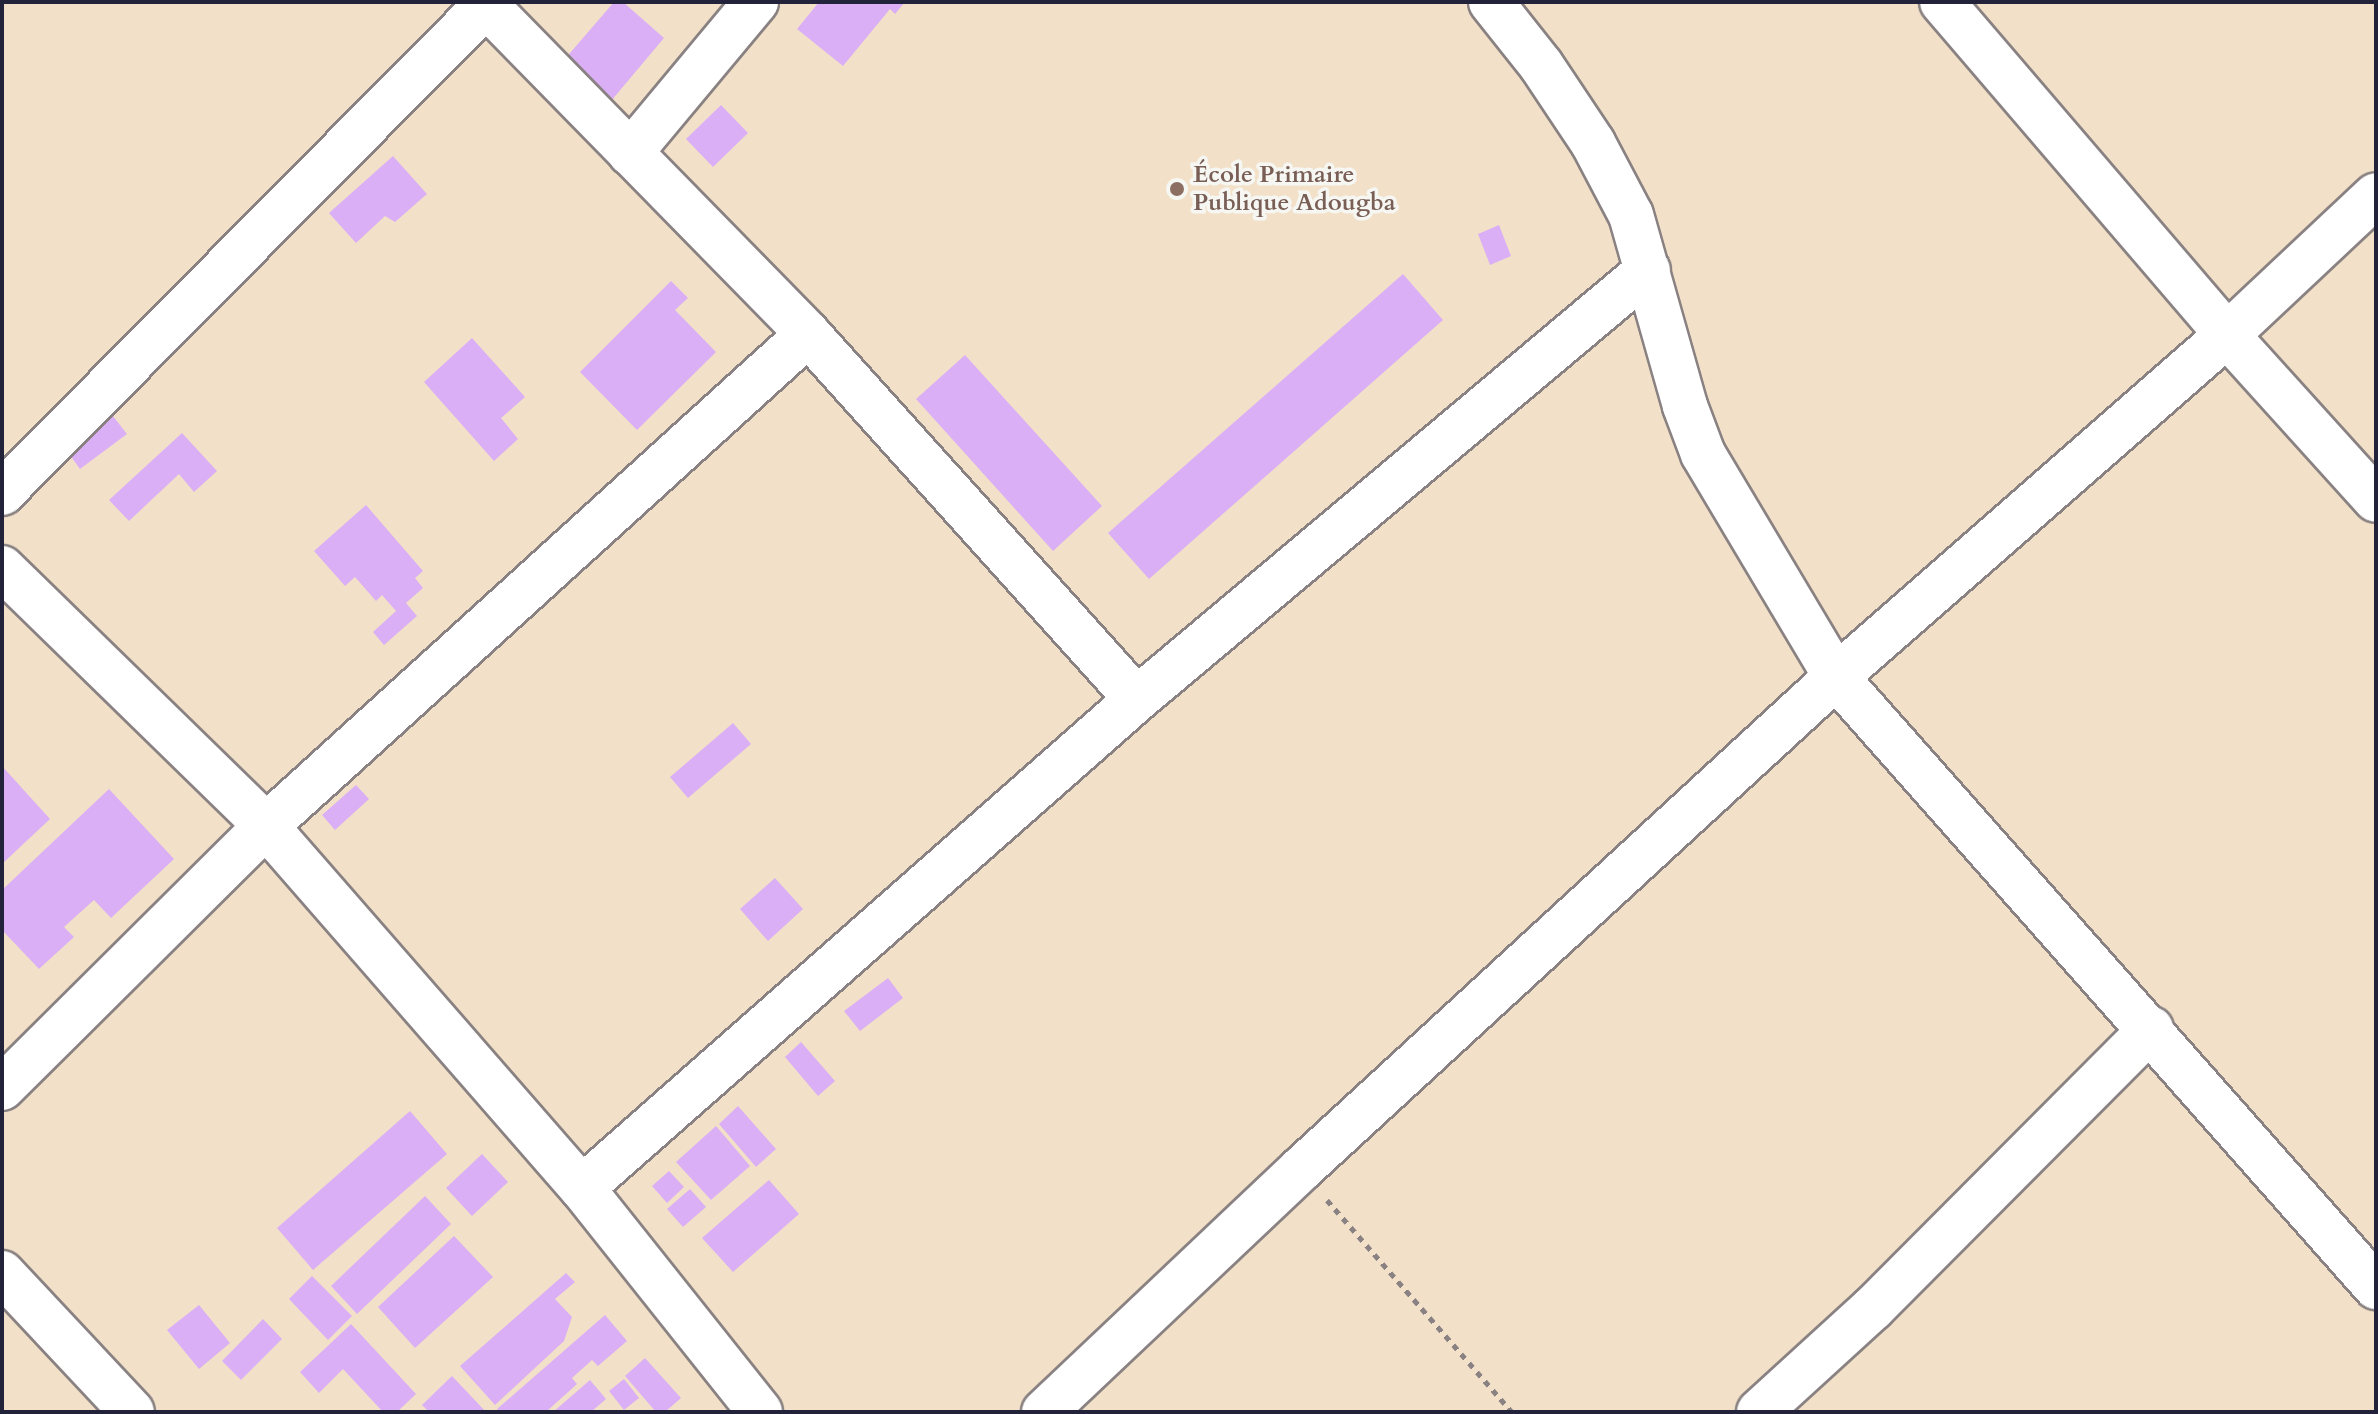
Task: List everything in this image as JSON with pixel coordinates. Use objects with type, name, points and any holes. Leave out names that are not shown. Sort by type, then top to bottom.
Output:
[{"type":"street","points":[[630,153],[756,2]]},
{"type":"street","points":[[1491,2],[1541,65],[1593,143],[1631,215],[1685,406],[1703,454],[1836,677],[2151,1029],[2376,1287]]},
{"type":"street","points":[[1942,2],[2227,335],[2376,500]]},
{"type":"street","points":[[2,493],[484,3],[808,334],[1137,699]]},
{"type":"street","points":[[1044,1412],[1301,1169],[1836,677],[2227,335],[2376,195]]},
{"type":"street","points":[[582,1188],[1137,699],[1648,270]]},
{"type":"street","points":[[2,1088],[266,826],[808,334]]},
{"type":"street","points":[[2,568],[266,826],[582,1188],[760,1412]]},
{"type":"street","points":[[1759,1412],[1873,1308],[2151,1029]]},
{"type":"street","points":[[2,1273],[132,1412]]},
{"type":"path","points":[[1301,1169],[1512,1412]]},
{"type":"building","points":[[614,2],[623,2],[664,38],[611,101],[564,60]]},
{"type":"building","points":[[819,2],[905,2],[895,14],[890,9],[843,66],[797,29]]},
{"type":"building","points":[[721,105],[748,133],[713,167],[686,139]]},
{"type":"building","points":[[393,156],[427,194],[395,222],[385,216],[356,243],[329,213]]},
{"type":"building","points":[[1499,225],[1511,256],[1490,265],[1478,234]]},
{"type":"building","points":[[1403,274],[1443,320],[1149,579],[1108,533]]},
{"type":"building","points":[[671,281],[688,298],[675,310],[716,352],[637,430],[580,372]]},
{"type":"building","points":[[472,338],[525,397],[501,418],[518,439],[494,461],[424,382]]},
{"type":"building","points":[[965,355],[1102,506],[1053,551],[916,399]]},
{"type":"building","points":[[113,416],[127,434],[80,469],[67,451]]},
{"type":"building","points":[[182,433],[217,471],[194,492],[179,474],[129,521],[109,500]]},
{"type":"building","points":[[366,505],[423,571],[415,578],[423,588],[406,603],[417,616],[384,645],[373,632],[396,611],[382,595],[376,601],[355,577],[345,586],[314,551]]},
{"type":"building","points":[[733,723],[751,744],[688,798],[670,777]]},
{"type":"building","points":[[2,766],[50,819],[2,864]]},
{"type":"building","points":[[356,785],[369,799],[335,830],[322,815]]},
{"type":"building","points":[[109,789],[174,859],[111,918],[94,900],[64,927],[74,937],[39,969],[2,930],[2,890]]},
{"type":"building","points":[[775,878],[803,909],[768,941],[740,909]]},
{"type":"building","points":[[888,978],[903,998],[860,1031],[844,1011]]},
{"type":"building","points":[[801,1042],[835,1081],[818,1096],[785,1057]]},
{"type":"building","points":[[738,1106],[776,1149],[756,1167],[719,1124]]},
{"type":"building","points":[[410,1111],[447,1154],[313,1270],[277,1228]]},
{"type":"building","points":[[716,1126],[750,1166],[711,1200],[676,1162]]},
{"type":"building","points":[[482,1154],[508,1182],[472,1216],[446,1188]]},
{"type":"building","points":[[669,1171],[684,1187],[667,1203],[652,1186]]},
{"type":"building","points":[[769,1180],[799,1214],[733,1272],[702,1238]]},
{"type":"building","points":[[690,1189],[706,1207],[683,1227],[667,1209]]},
{"type":"building","points":[[425,1196],[451,1224],[357,1314],[331,1286]]},
{"type":"building","points":[[454,1236],[493,1277],[415,1348],[378,1307]]},
{"type":"building","points":[[566,1273],[575,1282],[555,1299],[572,1317],[564,1341],[495,1405],[460,1366]]},
{"type":"building","points":[[312,1276],[352,1316],[328,1340],[289,1299]]},
{"type":"building","points":[[199,1305],[230,1343],[199,1369],[167,1330]]},
{"type":"building","points":[[605,1315],[627,1341],[598,1366],[592,1360],[572,1378],[577,1384],[546,1412],[500,1412],[497,1409]]},
{"type":"building","points":[[263,1319],[282,1339],[241,1380],[222,1361]]},
{"type":"building","points":[[351,1324],[416,1394],[397,1412],[383,1412],[343,1369],[319,1393],[300,1372]]},
{"type":"building","points":[[645,1358],[681,1398],[665,1412],[656,1412],[625,1376]]},
{"type":"building","points":[[452,1376],[486,1412],[429,1412],[422,1405]]},
{"type":"building","points":[[624,1379],[639,1398],[624,1410],[609,1391]]},
{"type":"building","points":[[590,1380],[606,1399],[591,1412],[553,1412]]},
{"type":"place","name":"École Primaire Publique Adougba","points":[[1177,189]]}]
